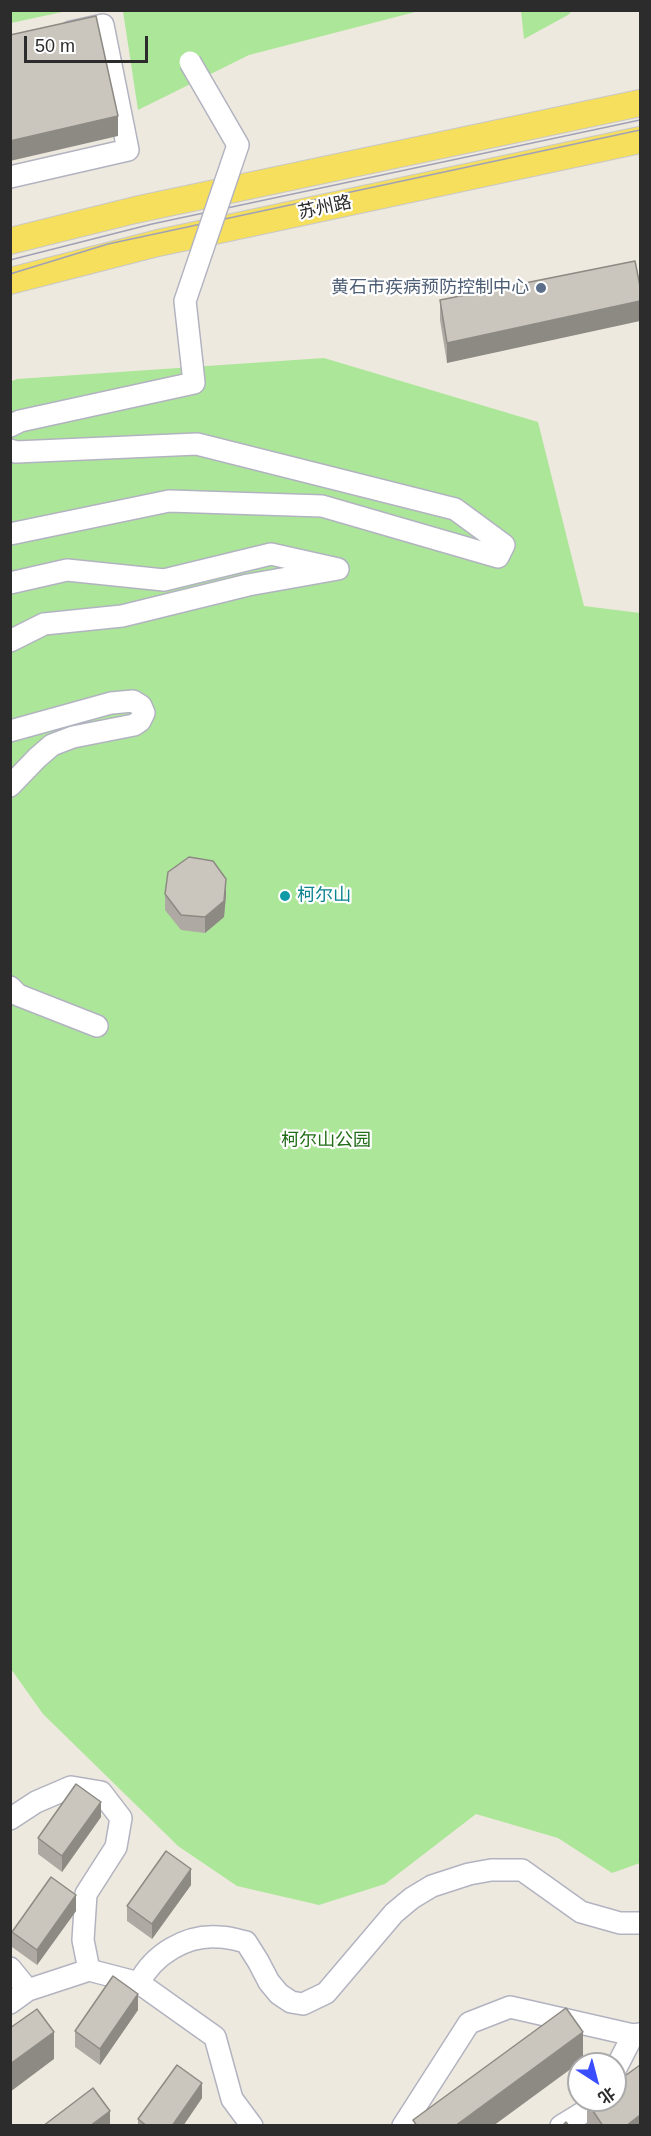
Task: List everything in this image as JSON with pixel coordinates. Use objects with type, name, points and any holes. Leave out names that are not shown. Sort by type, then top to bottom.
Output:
[{"type":"main road","points":[[10,241],[135,210],[640,103]]},
{"type":"main road","name":"苏州路","points":[[10,281],[158,243],[640,140]]},
{"type":"street","points":[[10,177],[128,150],[103,24],[57,35]]},
{"type":"street","points":[[10,426],[20,421],[194,383],[184,301],[238,145],[190,62]]},
{"type":"street","points":[[10,450],[16,452],[197,444],[455,509],[504,545],[498,557],[322,506],[169,501],[10,534]]},
{"type":"street","points":[[10,583],[68,570],[164,580],[271,554],[338,569],[248,585],[122,616],[44,624],[10,641]]},
{"type":"street","points":[[10,731],[111,703],[133,701],[141,706],[144,713],[140,721],[134,725],[73,737],[52,745],[10,786]]},
{"type":"street","points":[[10,987],[18,995],[97,1026]]},
{"type":"street","points":[[10,1819],[36,1802],[71,1787],[101,1792],[121,1818],[116,1846],[86,1893],[83,1940],[89,1970]]},
{"type":"street","points":[[140,1983],[146,1969],[166,1951],[191,1940],[218,1936],[246,1942],[258,1960],[268,1982],[279,1994],[291,2002],[303,2004],[326,1993],[394,1913],[412,1898],[432,1886],[469,1874],[491,1870],[522,1870],[581,1912],[620,1923],[640,1923]]},
{"type":"street","points":[[10,1968],[28,1990]]},
{"type":"street","points":[[10,2003],[28,1990],[89,1970],[140,1983],[215,2037],[232,2099],[252,2126]]},
{"type":"street","points":[[403,2126],[469,2023],[510,2007],[637,2034],[626,2052]]},
{"type":"street","points":[[561,2126],[584,2112]]},
{"type":"green space","points":[[11,10],[67,10],[67,11],[11,23]]},
{"type":"green space","points":[[521,10],[572,11],[524,39]]},
{"type":"green space","points":[[123,11],[419,11],[249,55],[138,110]]},
{"type":"green space","name":"柯尔山公园","points":[[324,358],[538,422],[584,606],[640,613],[640,1863],[612,1873],[558,1838],[476,1814],[385,1884],[319,1905],[237,1886],[178,1846],[43,1714],[11,1669],[10,382],[17,379]]},
{"type":"building","points":[[96,16],[118,116],[10,141],[10,35]]},
{"type":"building","points":[[635,261],[640,286],[640,301],[447,343],[440,300]]},
{"type":"building","points":[[189,857],[213,861],[226,879],[224,901],[205,917],[181,915],[165,894],[168,872]]},
{"type":"building","points":[[76,1784],[101,1802],[62,1856],[38,1838]]},
{"type":"building","points":[[166,1851],[191,1869],[152,1924],[127,1906]]},
{"type":"building","points":[[51,1877],[76,1895],[37,1950],[12,1932]]},
{"type":"building","points":[[113,1976],[138,1994],[100,2049],[75,2031]]},
{"type":"building","points":[[566,2008],[583,2032],[455,2126],[417,2126],[413,2120]]},
{"type":"building","points":[[37,2009],[54,2032],[10,2064],[10,2028]]},
{"type":"building","points":[[177,2065],[202,2083],[172,2126],[147,2126],[138,2119]]},
{"type":"building","points":[[640,2065],[640,2115],[626,2126],[603,2126],[594,2112],[627,2112],[627,2074]]},
{"type":"building","points":[[93,2088],[110,2111],[90,2126],[43,2126]]},
{"type":"tram line","points":[[10,260],[152,224],[640,120]]},
{"type":"tram line","points":[[10,274],[108,244],[640,130]]},
{"type":"place","name":"黄石市疾病预防控制中心","points":[[541,288]]},
{"type":"place","name":"柯尔山","points":[[285,896]]}]
